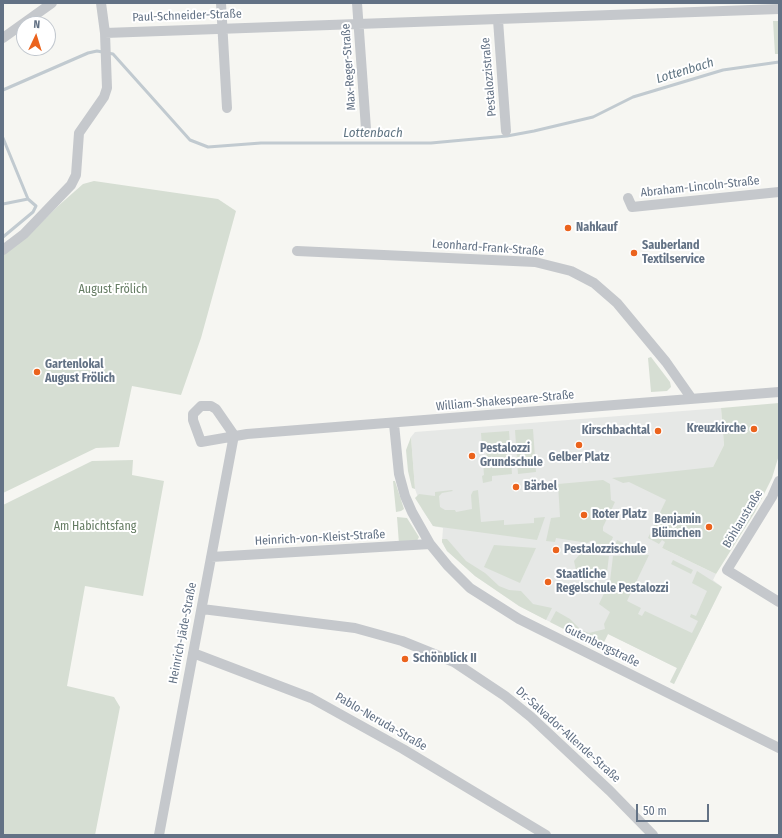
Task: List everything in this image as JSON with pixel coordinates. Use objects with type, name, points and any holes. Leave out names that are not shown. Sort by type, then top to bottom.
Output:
[{"type":"street","points":[[3,38],[52,3]]},
{"type":"street","points":[[3,250],[42,216],[71,185],[76,175],[79,132],[106,93],[108,84],[106,37],[101,3]]},
{"type":"street","points":[[221,3],[227,108]]},
{"type":"street","name":"Max-Reger-Straße","points":[[357,3],[366,129]]},
{"type":"street","name":"Paul-Schneider-Straße","points":[[106,37],[223,27],[498,20],[777,7]]},
{"type":"street","name":"Pestalozzistraße","points":[[498,20],[506,131]]},
{"type":"street","name":"Abraham-Lincoln-Straße","points":[[628,198],[632,207],[779,192]]},
{"type":"street","name":"Leonhard-Frank-Straße","points":[[297,251],[534,262],[571,271],[594,283],[617,304],[666,362],[692,399]]},
{"type":"street","name":"William-Shakespeare-Straße","points":[[234,435],[394,424],[779,392]]},
{"type":"street","name":"Gutenbergstraße","points":[[394,424],[399,474],[405,496],[422,532],[430,544],[448,566],[470,588],[498,607],[700,710],[779,748]]},
{"type":"street","name":"Heinrich-Jäde-Straße","points":[[159,835],[234,435]]},
{"type":"street","name":"Böhlaustraße","points":[[779,481],[772,497],[727,570],[779,602]]},
{"type":"street","name":"Heinrich-von-Kleist-Straße","points":[[212,556],[430,544]]},
{"type":"street","name":"Dr.-Salvador-Allende-Straße","points":[[202,609],[355,628],[402,641],[454,662],[505,696],[531,717],[610,791],[653,835]]},
{"type":"street","name":"Pablo-Neruda-Straße","points":[[193,653],[311,698],[325,705],[403,749],[546,835]]},
{"type":"shaded area","name":"Pestalozzischule","points":[[721,408],[724,445],[713,467],[662,548],[716,574],[713,580],[722,587],[674,684],[670,682],[677,668],[608,634],[601,648],[519,606],[475,576],[447,551],[442,542],[443,528],[433,526],[422,509],[415,489],[411,437],[415,432]]},
{"type":"green space","points":[[773,21],[779,21],[779,54],[775,54]]},
{"type":"green space","name":"August Frölich","points":[[94,181],[218,199],[236,211],[201,338],[181,395],[132,386],[119,447],[96,448],[3,493],[3,254],[27,237],[83,184]]},
{"type":"green space","points":[[651,357],[670,382],[671,387],[667,391],[651,392],[648,358]]},
{"type":"green space","points":[[779,403],[779,455],[772,478],[755,512],[716,574],[662,548],[665,542],[662,540],[659,544],[648,538],[666,500],[629,482],[623,483],[612,478],[713,467],[724,445],[721,408]]},
{"type":"green space","points":[[533,429],[536,472],[518,474],[515,430]]},
{"type":"green space","points":[[509,431],[512,474],[492,476],[492,481],[483,483],[483,462],[487,461],[486,447],[482,447],[481,433]]},
{"type":"green space","points":[[411,437],[415,489],[412,488],[408,471],[406,450]]},
{"type":"green space","name":"Am Habichtsfang","points":[[133,460],[132,475],[164,481],[143,596],[85,586],[67,686],[114,697],[120,707],[95,835],[3,835],[3,505],[92,461]]},
{"type":"green space","name":"Roter Platz","points":[[603,480],[610,484],[611,500],[615,502],[603,527],[603,531],[613,537],[608,549],[597,548],[594,540],[588,543],[556,538],[555,542],[546,541],[551,518],[560,517],[558,484]]},
{"type":"green space","points":[[393,481],[395,481],[404,509],[396,512]]},
{"type":"green space","points":[[478,490],[481,522],[504,520],[504,525],[534,523],[534,518],[545,517],[537,540],[433,526],[415,498],[419,494],[435,496],[435,492],[453,491],[442,493],[439,496],[440,507],[445,510],[455,510],[456,512],[472,509],[471,495],[473,491]]},
{"type":"green space","points":[[397,517],[407,518],[419,537],[417,541],[399,544]]},
{"type":"green space","points":[[442,539],[447,539],[466,561],[485,573],[499,586],[509,590],[521,591],[533,604],[552,608],[546,620],[519,606],[475,576],[447,551]]},
{"type":"green space","points":[[617,540],[639,551],[615,550],[614,547]]},
{"type":"green space","points":[[494,545],[536,548],[520,583],[484,567]]},
{"type":"green space","points":[[580,554],[609,556],[606,580],[595,570],[582,572],[576,570],[574,561]]},
{"type":"green space","points":[[649,555],[627,601],[641,608],[638,614],[642,616],[645,611],[692,633],[698,621],[690,617],[691,614],[696,616],[707,591],[692,583],[697,571],[722,587],[674,684],[670,682],[677,668],[608,634],[601,648],[550,622],[556,611],[570,619],[581,630],[589,633],[605,629],[604,624],[610,612],[599,604],[610,581],[613,556]]},
{"type":"green space","points":[[673,560],[693,570],[691,574],[671,564]]},
{"type":"waterway","name":"Lottenbach","points":[[3,90],[88,53],[97,51],[113,54],[190,140],[208,147],[261,143],[431,143],[507,136],[534,131],[593,117],[633,97],[723,70],[779,62]]},
{"type":"waterway","name":"Lottenbach","points":[[3,138],[28,199],[3,204]]},
{"type":"waterway","points":[[3,237],[33,212],[36,206],[28,199]]},
{"type":"place","name":"Nahkauf","points":[[568,228]]},
{"type":"place","name":"Sauberland Textilservice","points":[[634,253]]},
{"type":"place","name":"Gartenlokal August Frölich","points":[[37,372]]},
{"type":"place","name":"Kreuzkirche","points":[[754,429]]},
{"type":"place","name":"Kirschbachtal","points":[[658,431]]},
{"type":"place","name":"Gelber Platz","points":[[579,445]]},
{"type":"place","name":"Pestalozzi Grundschule","points":[[472,456]]},
{"type":"place","name":"Bärbel","points":[[516,487]]},
{"type":"place","name":"Roter Platz","points":[[584,515]]},
{"type":"place","name":"Benjamin Blümchen","points":[[709,527]]},
{"type":"place","name":"Pestalozzischule","points":[[556,550]]},
{"type":"place","name":"Staatliche Regelschule Pestalozzi","points":[[548,582]]},
{"type":"place","name":"Schönblick II","points":[[405,659]]}]
